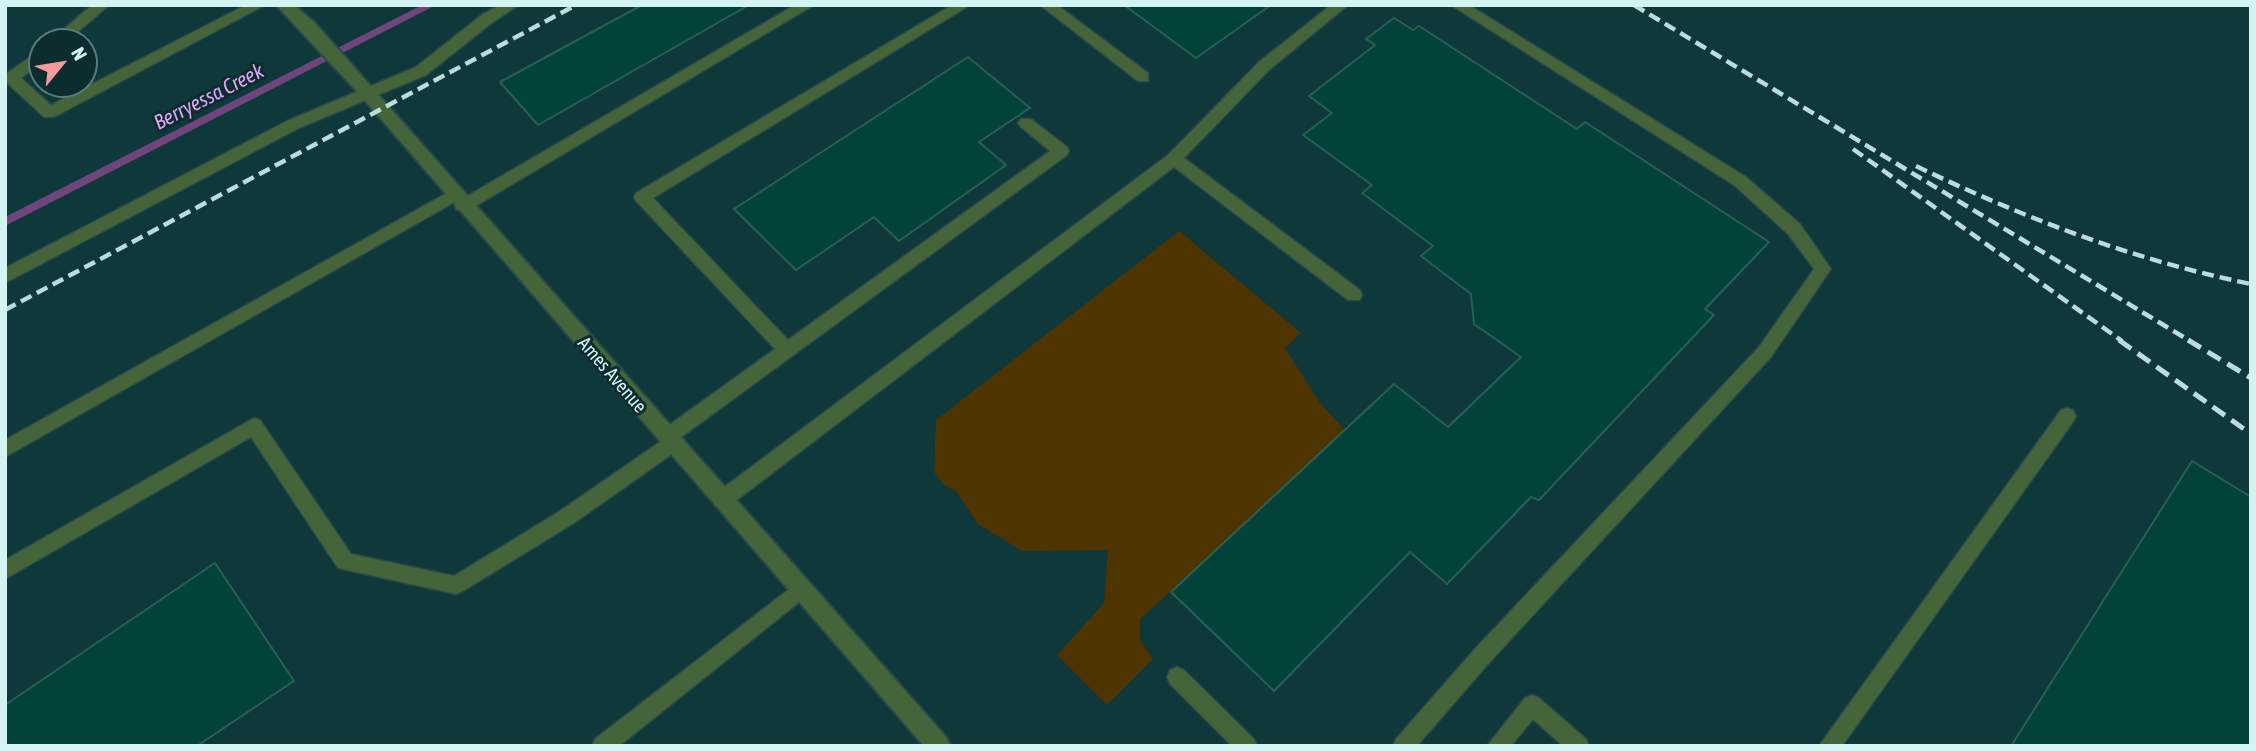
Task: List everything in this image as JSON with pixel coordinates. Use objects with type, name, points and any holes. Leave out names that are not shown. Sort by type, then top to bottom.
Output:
[{"type":"street","name":"Ames Avenue","points":[[284,5],[309,27],[364,89],[939,746]]},
{"type":"lane","points":[[73,28],[102,5]]},
{"type":"lane","points":[[98,88],[258,5]]},
{"type":"lane","points":[[5,276],[364,89],[421,71],[488,18],[512,5]]},
{"type":"lane","points":[[5,449],[807,5]]},
{"type":"lane","points":[[787,350],[642,197],[963,5]]},
{"type":"lane","points":[[1047,5],[1143,77]]},
{"type":"lane","points":[[722,499],[1174,159],[1264,66],[1341,5]]},
{"type":"lane","points":[[1403,746],[1481,657],[1765,352],[1823,269],[1794,229],[1740,181],[1458,5]]},
{"type":"lane","points":[[28,65],[11,78],[28,94]]},
{"type":"lane","points":[[33,98],[49,113],[78,98]]},
{"type":"lane","points":[[5,570],[254,426],[345,562],[456,585],[567,517],[787,350],[1061,151],[1026,122]]},
{"type":"lane","points":[[1174,159],[1354,295]]},
{"type":"lane","points":[[1829,746],[2067,416]]},
{"type":"lane","points":[[602,746],[801,590]]},
{"type":"lane","points":[[1177,677],[1247,746]]},
{"type":"lane","points":[[1497,746],[1532,705],[1579,746]]},
{"type":"shaded area","points":[[5,5],[2251,5],[2251,746],[5,746]]},
{"type":"shaded area","points":[[1179,231],[1301,333],[1285,348],[1320,403],[1346,431],[1140,619],[1140,640],[1153,659],[1107,705],[1057,655],[1104,603],[1108,550],[1022,551],[978,524],[957,492],[943,484],[934,472],[936,420]]},
{"type":"building","points":[[642,5],[749,5],[538,125],[500,82]]},
{"type":"building","points":[[1124,5],[1271,5],[1196,58]]},
{"type":"building","points":[[1394,18],[1413,30],[1419,26],[1577,129],[1585,122],[1769,242],[1705,309],[1714,315],[1539,500],[1531,497],[1447,584],[1410,552],[1274,691],[1171,592],[1394,384],[1448,427],[1521,357],[1474,324],[1471,294],[1421,256],[1433,246],[1362,193],[1372,185],[1303,135],[1332,113],[1309,96],[1375,45],[1366,39]]},
{"type":"building","points":[[968,57],[1030,108],[979,142],[1006,165],[899,241],[874,217],[796,270],[734,209]]},
{"type":"building","points":[[2192,461],[2251,497],[2251,746],[2011,746]]},
{"type":"building","points":[[215,563],[294,681],[197,746],[5,746],[5,705]]},
{"type":"waterway","name":"Berryessa Creek","points":[[5,222],[431,5]]},
{"type":"railway","points":[[5,310],[576,5]]},
{"type":"railway","points":[[1634,5],[2190,341]]},
{"type":"railway","points":[[1853,149],[2122,341]]},
{"type":"railway","points":[[1916,166],[1997,203],[2080,236],[2164,263],[2251,284]]},
{"type":"railway","points":[[2119,340],[2251,434]]},
{"type":"railway","points":[[2188,340],[2251,378]]}]
